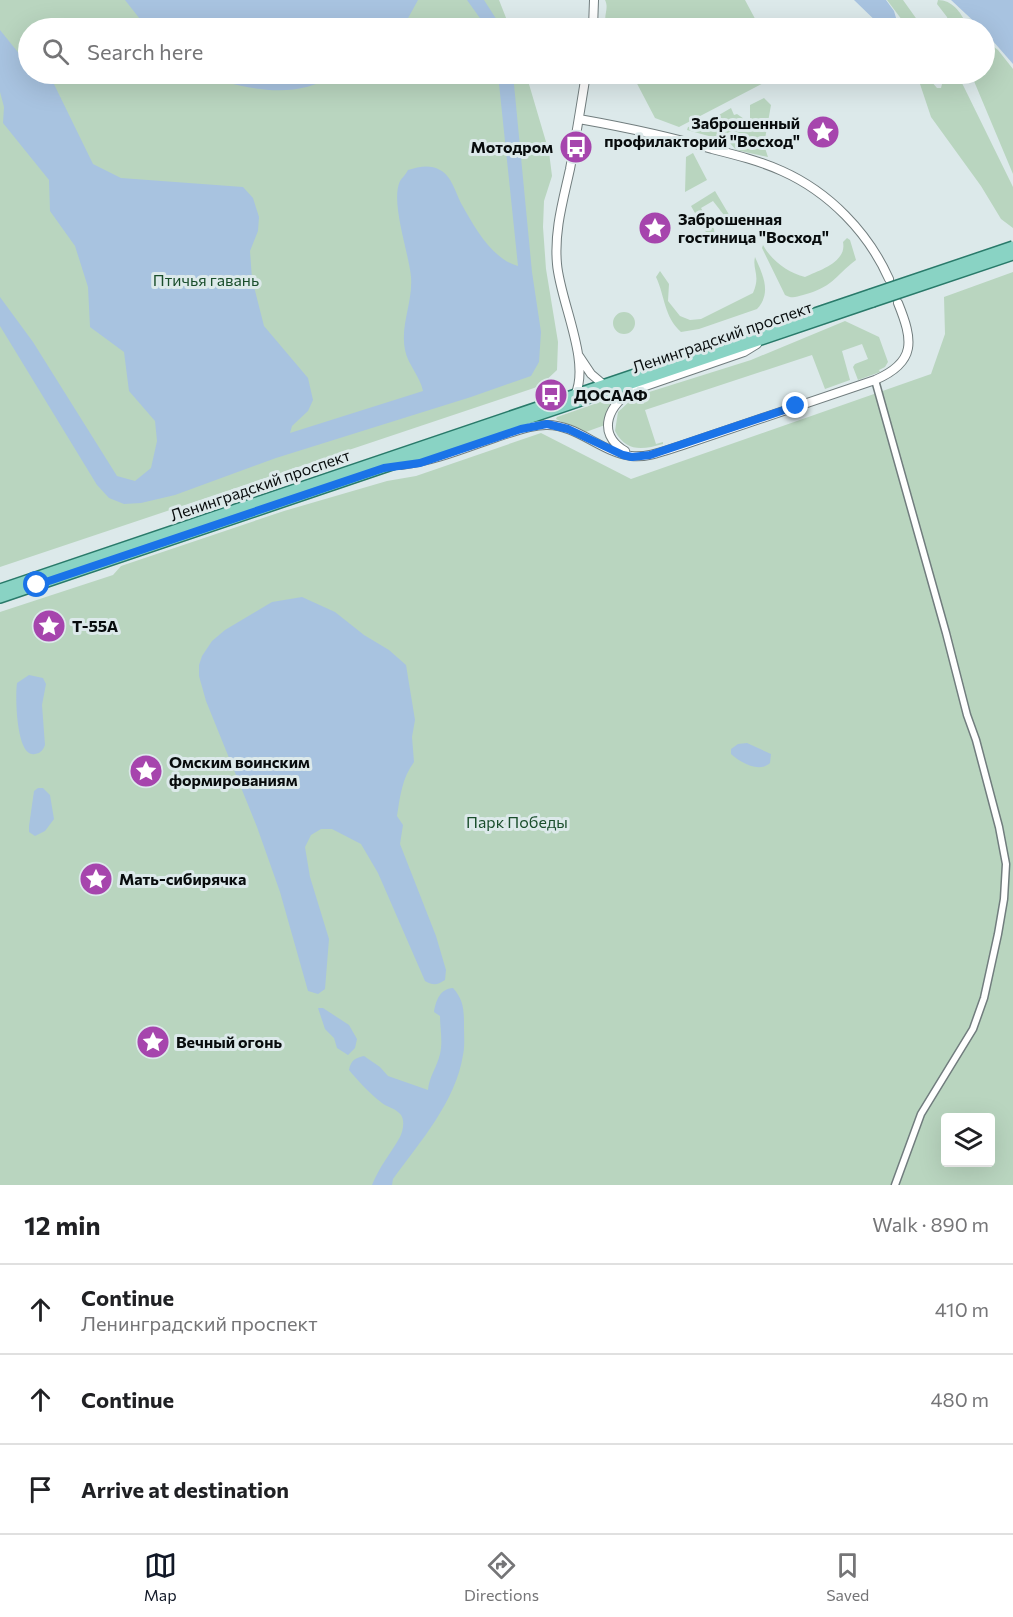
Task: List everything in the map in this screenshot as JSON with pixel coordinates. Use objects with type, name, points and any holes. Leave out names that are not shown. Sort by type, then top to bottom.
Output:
[{"type":"main road","points":[[872,298],[1013,246]]},
{"type":"main road","points":[[872,298],[1013,255]]},
{"type":"main road","name":"Ленинградский проспект","points":[[0,598],[772,336],[872,298]]},
{"type":"main road","name":"Ленинградский проспект","points":[[0,589],[575,394],[872,298]]},
{"type":"street","points":[[593,18],[594,0]]},
{"type":"street","points":[[575,394],[580,379],[578,355],[558,276],[556,239],[558,218],[584,84]]},
{"type":"street","points":[[579,120],[669,136],[782,171],[819,192],[846,217],[870,246],[889,279]]},
{"type":"street","points":[[384,468],[420,463],[521,429],[547,424],[568,429],[623,455],[644,456],[680,446],[875,380],[898,369],[909,348],[908,330],[898,303]]},
{"type":"street","points":[[644,456],[624,451],[615,444],[610,435],[609,419],[619,400],[634,390],[744,352],[772,336]]},
{"type":"street","points":[[578,355],[591,374],[604,385]]},
{"type":"street","points":[[875,380],[967,715],[976,740],[999,827],[1006,864],[1004,899],[998,934],[979,1015],[973,1029],[921,1114],[895,1185]]},
{"type":"green space","name":"Птичья гавань","points":[[0,0],[499,0],[506,18],[18,18],[18,84],[529,84],[549,152],[552,176],[544,201],[543,227],[546,269],[558,342],[557,370],[540,386],[0,567]]},
{"type":"green space","points":[[605,0],[745,0],[755,18],[605,18],[607,7]]},
{"type":"green space","points":[[887,0],[903,0],[916,18],[900,18]]},
{"type":"green space","points":[[938,0],[952,4],[963,18],[947,18],[937,4]]},
{"type":"green space","points":[[995,48],[1013,69],[1013,174],[975,84],[995,84]]},
{"type":"green space","points":[[637,84],[762,84],[679,127],[655,118]]},
{"type":"green space","points":[[920,84],[934,84],[937,88],[941,88],[942,84],[962,84],[1013,187],[1013,228],[1001,219],[981,186],[931,117]]},
{"type":"green space","points":[[764,98],[771,105],[765,139],[761,142],[761,147],[765,148],[768,157],[736,150],[730,143],[731,140],[727,138],[723,140],[687,130],[688,127],[705,123],[731,108],[734,115],[737,114],[747,121],[750,120],[750,105]]},
{"type":"green space","points":[[693,153],[707,180],[685,192],[686,157]]},
{"type":"green space","points":[[715,191],[731,218],[727,219],[713,201],[701,208],[714,229],[715,237],[711,241],[691,206]]},
{"type":"green space","points":[[847,238],[850,240],[856,260],[821,289],[794,297],[785,295],[762,248],[763,245],[775,261],[786,269],[805,277],[837,260],[843,249],[843,242]]},
{"type":"green space","points":[[755,257],[765,284],[764,297],[757,309],[699,329],[681,332],[675,326],[668,313],[656,277],[660,271],[669,284],[668,301],[680,316],[690,320],[701,319],[753,293],[756,282]]},
{"type":"green space","name":"Парк Победы","points":[[1013,272],[1013,1185],[0,1185],[0,612],[113,575],[121,566],[284,511],[387,481],[416,476],[541,433],[631,479],[931,374],[945,334],[944,297]]},
{"type":"green space","points":[[624,312],[632,315],[635,323],[632,331],[624,334],[616,331],[613,323],[616,315]]},
{"type":"green space","points":[[845,321],[879,337],[888,362],[879,370],[880,372],[858,380],[853,367],[868,359],[862,344],[842,351],[850,380],[825,389],[812,355],[645,410],[656,444],[663,442],[663,444],[635,448],[624,443],[615,431],[618,412],[631,400],[646,393],[751,360]]},
{"type":"green space","points":[[623,394],[605,425],[583,433],[556,419],[557,417]]},
{"type":"water","points":[[125,0],[418,0],[408,18],[139,18]]},
{"type":"water","points":[[467,0],[484,0],[496,18],[480,18]]},
{"type":"water","points":[[854,0],[886,0],[896,18],[873,18]]},
{"type":"water","points":[[951,0],[1013,0],[1013,64],[995,43],[995,18],[970,18]]},
{"type":"water","points":[[0,30],[18,52],[18,84],[54,84],[93,164],[121,178],[243,187],[253,198],[259,217],[258,231],[250,251],[252,279],[264,326],[308,378],[313,400],[308,411],[292,426],[290,433],[423,391],[411,366],[404,341],[411,277],[397,201],[400,181],[408,170],[428,167],[436,168],[444,173],[451,181],[467,214],[492,250],[518,266],[499,84],[514,84],[532,272],[541,332],[539,362],[531,376],[276,458],[175,495],[141,503],[124,504],[109,498],[97,485],[0,326],[0,297],[33,342],[117,476],[135,481],[151,468],[157,441],[155,421],[129,391],[124,352],[90,327],[88,287],[75,246],[50,211],[49,180],[3,123],[4,107],[0,92]]},
{"type":"water","points":[[231,84],[315,84],[284,90]]},
{"type":"water","points":[[302,597],[335,612],[364,635],[389,650],[406,665],[415,720],[412,737],[414,762],[404,781],[397,816],[403,825],[400,844],[436,936],[446,970],[445,980],[438,984],[425,981],[378,873],[361,844],[332,829],[321,829],[311,835],[305,847],[310,877],[329,939],[325,989],[318,994],[308,991],[280,892],[257,827],[206,701],[199,676],[199,665],[212,641],[225,630],[272,602]]},
{"type":"water","points":[[29,675],[43,678],[46,684],[42,705],[45,745],[42,751],[35,754],[29,753],[20,737],[16,700],[17,683]]},
{"type":"water","points":[[747,743],[771,754],[770,763],[766,766],[755,767],[740,761],[731,754],[731,749],[738,744]]},
{"type":"water","points":[[43,788],[50,795],[54,819],[45,831],[35,836],[29,832],[29,826],[34,791]]},
{"type":"water","points":[[453,988],[463,1006],[464,1052],[453,1089],[436,1120],[393,1179],[392,1185],[372,1185],[400,1137],[403,1120],[399,1113],[382,1103],[360,1083],[349,1070],[351,1064],[364,1056],[388,1076],[428,1090],[441,1049],[440,1016],[434,1012],[437,999],[445,990]]},
{"type":"water","points":[[318,1008],[323,1008],[349,1025],[357,1039],[355,1048],[348,1055],[337,1048],[334,1038],[325,1029]]},
{"type":"place","name":"Заброшенный профилакторий \"Восход\"","points":[[823,132]]},
{"type":"place","name":"Мотодром","points":[[576,147]]},
{"type":"place","name":"Заброшенная гостиница \"Восход\"","points":[[655,228]]},
{"type":"place","name":"ДОСААФ","points":[[551,395]]},
{"type":"place","name":"Т-55А","points":[[49,626]]},
{"type":"place","name":"Омским воинским формированиям","points":[[146,771]]},
{"type":"place","name":"Мать-сибирячка","points":[[96,879]]},
{"type":"place","name":"Вечный огонь","points":[[153,1042]]},
{"type":"route","points":[[37,585],[384,468],[420,463],[536,425],[557,425],[623,455],[637,457],[680,446],[796,406]]}]
